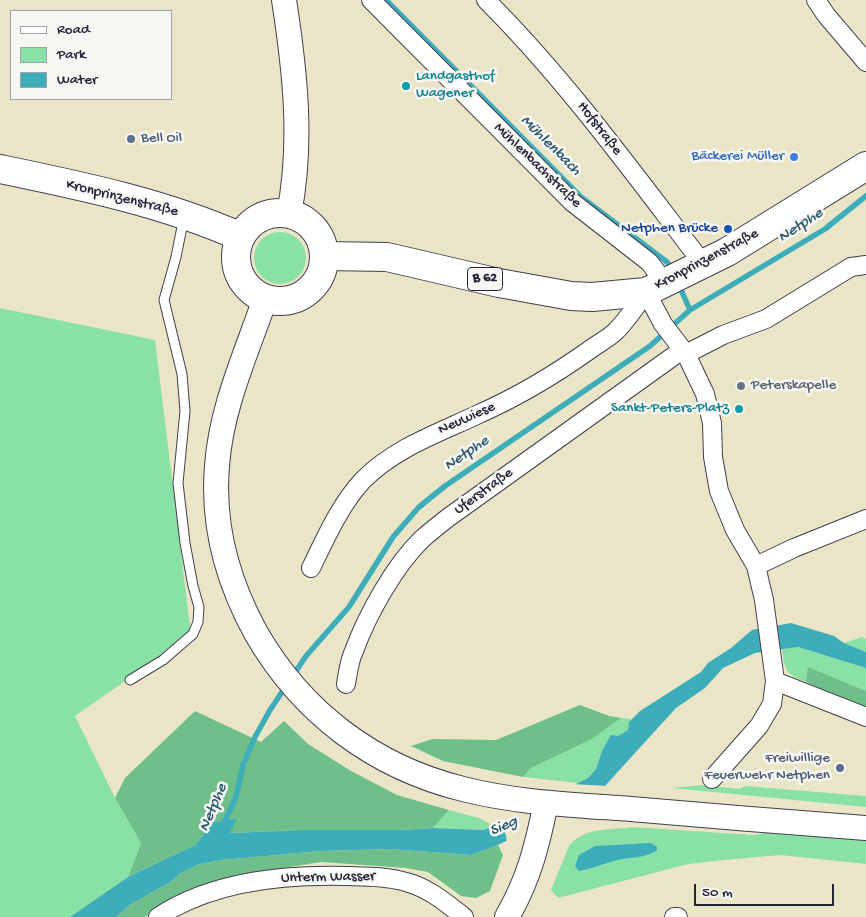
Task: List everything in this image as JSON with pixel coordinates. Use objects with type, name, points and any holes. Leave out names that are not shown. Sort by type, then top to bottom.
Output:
[{"type":"main road","points":[[284,0],[298,120],[294,189],[290,214]]},
{"type":"main road","name":"Kronprinzenstraße","points":[[325,256],[387,258],[499,283],[571,296],[592,297],[674,280],[756,235],[866,166]]},
{"type":"main road","name":"Kronprinzenstraße","points":[[0,170],[140,200],[184,214],[241,237]]},
{"type":"main road","points":[[275,213],[290,214],[303,219],[314,229],[322,241],[325,256],[323,270],[317,283],[307,293],[294,300],[280,302],[265,299],[252,292],[242,280],[237,266],[236,251],[241,237],[250,225],[261,217],[275,213]]},
{"type":"main road","points":[[265,299],[227,408],[217,466],[218,526],[227,567],[240,600],[269,655],[311,707],[358,745],[416,774],[464,790],[546,803],[866,828]]},
{"type":"main road","points":[[507,917],[525,883],[537,844],[546,803]]},
{"type":"street","name":"Mühlenbachstraße","points":[[371,0],[572,202],[674,280]]},
{"type":"street","name":"Hofstraße","points":[[486,0],[517,31],[558,78],[674,280]]},
{"type":"street","points":[[816,0],[826,15],[866,62]]},
{"type":"street","points":[[681,348],[723,335],[766,318],[851,267],[866,265]]},
{"type":"street","points":[[674,280],[663,324],[681,348],[705,394],[712,423],[713,457],[719,491],[735,530],[756,566],[764,600],[774,676],[772,704],[759,726],[712,779]]},
{"type":"street","name":"Neuwiese","points":[[311,568],[334,521],[346,502],[363,481],[378,467],[412,444],[517,396],[568,365],[616,331],[674,280]]},
{"type":"street","name":"Uferstraße","points":[[346,684],[353,652],[364,626],[391,580],[422,540],[449,517],[681,348]]},
{"type":"street","points":[[756,566],[794,548],[866,519]]},
{"type":"street","points":[[774,676],[866,718]]},
{"type":"street","name":"Unterm Wasser","points":[[158,917],[171,908],[197,896],[273,880],[315,875],[383,877],[406,882],[430,891],[464,917]]},
{"type":"lane","points":[[130,680],[162,660],[194,634],[198,622],[199,607],[185,543],[178,483],[186,412],[182,374],[164,300],[176,257],[184,214]]},
{"type":"green space","points":[[275,232],[285,232],[295,236],[302,243],[306,258],[302,273],[295,280],[285,284],[275,284],[265,280],[258,273],[254,263],[254,253],[258,243],[265,236]]},
{"type":"green space","points":[[0,308],[155,340],[191,635],[75,716],[115,798],[141,843],[128,877],[70,917],[0,917]]},
{"type":"green space","points":[[862,637],[866,639],[866,652],[844,643]]},
{"type":"green space","points":[[798,647],[866,668],[866,691],[809,668],[806,682],[790,674],[785,667],[782,649]]},
{"type":"green space","points":[[808,667],[866,691],[866,710],[806,682]]},
{"type":"green space","points":[[580,705],[609,716],[621,718],[592,739],[531,768],[523,777],[443,761],[411,746],[432,739],[496,740]]},
{"type":"green space","points":[[195,711],[261,742],[284,721],[308,744],[351,771],[397,795],[449,810],[433,828],[400,830],[302,830],[229,833],[236,820],[214,822],[195,845],[128,877],[141,843],[115,798],[125,778]]},
{"type":"green space","points":[[621,718],[631,719],[628,730],[618,736],[602,751],[596,769],[588,778],[578,783],[523,777],[531,768],[592,739]]},
{"type":"green space","points":[[703,785],[739,789],[745,786],[866,796],[866,807],[672,788]]},
{"type":"green space","points":[[449,810],[479,818],[492,825],[484,830],[433,828]]},
{"type":"green space","points":[[632,827],[753,835],[766,833],[866,838],[866,864],[781,855],[688,864],[558,898],[551,890],[569,846],[575,840],[582,835],[598,830]]},
{"type":"green space","points":[[498,845],[503,855],[490,891],[476,898],[461,896],[428,872],[406,868],[321,862],[229,877],[173,897],[145,917],[116,917],[131,904],[169,883],[181,873],[200,864],[222,860],[320,851],[390,849],[471,855]]},
{"type":"water","name":"Sieg","points":[[791,623],[834,636],[844,643],[866,652],[866,668],[798,647],[755,653],[723,668],[705,688],[676,708],[594,798],[498,845],[471,855],[390,849],[320,851],[222,860],[200,864],[181,873],[169,883],[131,904],[116,917],[70,917],[128,877],[195,845],[214,822],[237,819],[230,833],[433,828],[484,830],[588,778],[596,769],[602,751],[611,735],[618,736],[628,730],[629,722],[640,711],[701,672],[708,663],[731,648],[752,630]]},
{"type":"water","points":[[651,843],[657,847],[657,850],[648,855],[618,860],[579,871],[575,866],[579,855],[595,846]]},
{"type":"pier","points":[[571,784],[608,786],[596,800],[507,844],[506,835],[501,826],[495,821]]},
{"type":"waterway","name":"Mühlenbach","points":[[386,0],[581,197],[667,262],[673,270]]},
{"type":"waterway","name":"Netphe","points":[[292,677],[306,656],[349,607],[393,537],[419,507],[445,486],[650,346],[690,310],[825,229],[866,196]]},
{"type":"waterway","name":"Mühlenbach","points":[[678,283],[690,310]]},
{"type":"waterway","name":"Netphe","points":[[222,827],[236,797],[243,765],[255,737],[286,686]]},
{"type":"place","name":"Landgasthof Wagener","points":[[406,86]]},
{"type":"place","name":"Bell Oil","points":[[131,139]]},
{"type":"place","name":"Bäckerei Müller","points":[[794,157]]},
{"type":"place","name":"Netphen Brücke","points":[[728,229]]},
{"type":"place","name":"Peterskapelle","points":[[741,386]]},
{"type":"place","name":"Sankt-Peters-Platz","points":[[739,409]]},
{"type":"place","name":"Freiwillige Feuerwehr Netphen","points":[[840,768]]}]
